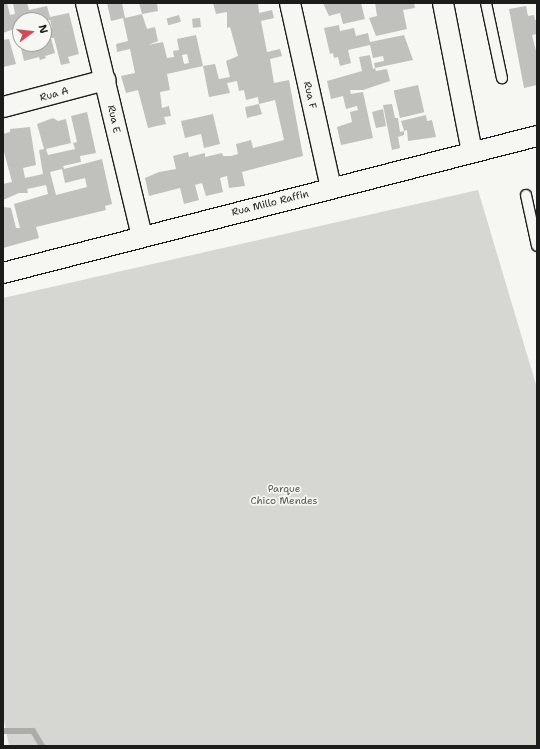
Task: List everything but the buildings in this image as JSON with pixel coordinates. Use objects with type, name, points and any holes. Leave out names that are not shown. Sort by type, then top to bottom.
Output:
[{"type":"street","name":"Rua E","points":[[86,3],[142,236]]},
{"type":"street","name":"Rua F","points":[[290,3],[331,188]]},
{"type":"street","points":[[443,3],[472,152]]},
{"type":"street","name":"Rua A","points":[[3,107],[105,80]]},
{"type":"street","name":"Rua Millo Raffin","points":[[3,273],[142,236],[537,136]]},
{"type":"lane","points":[[486,3],[502,78]]},
{"type":"lane","points":[[526,195],[537,246]]},
{"type":"green space","name":"Parque Chico Mendes","points":[[478,190],[537,388],[537,746],[9,746],[3,715],[3,298]]},
{"type":"waterway","points":[[3,731],[33,731],[42,746]]}]
